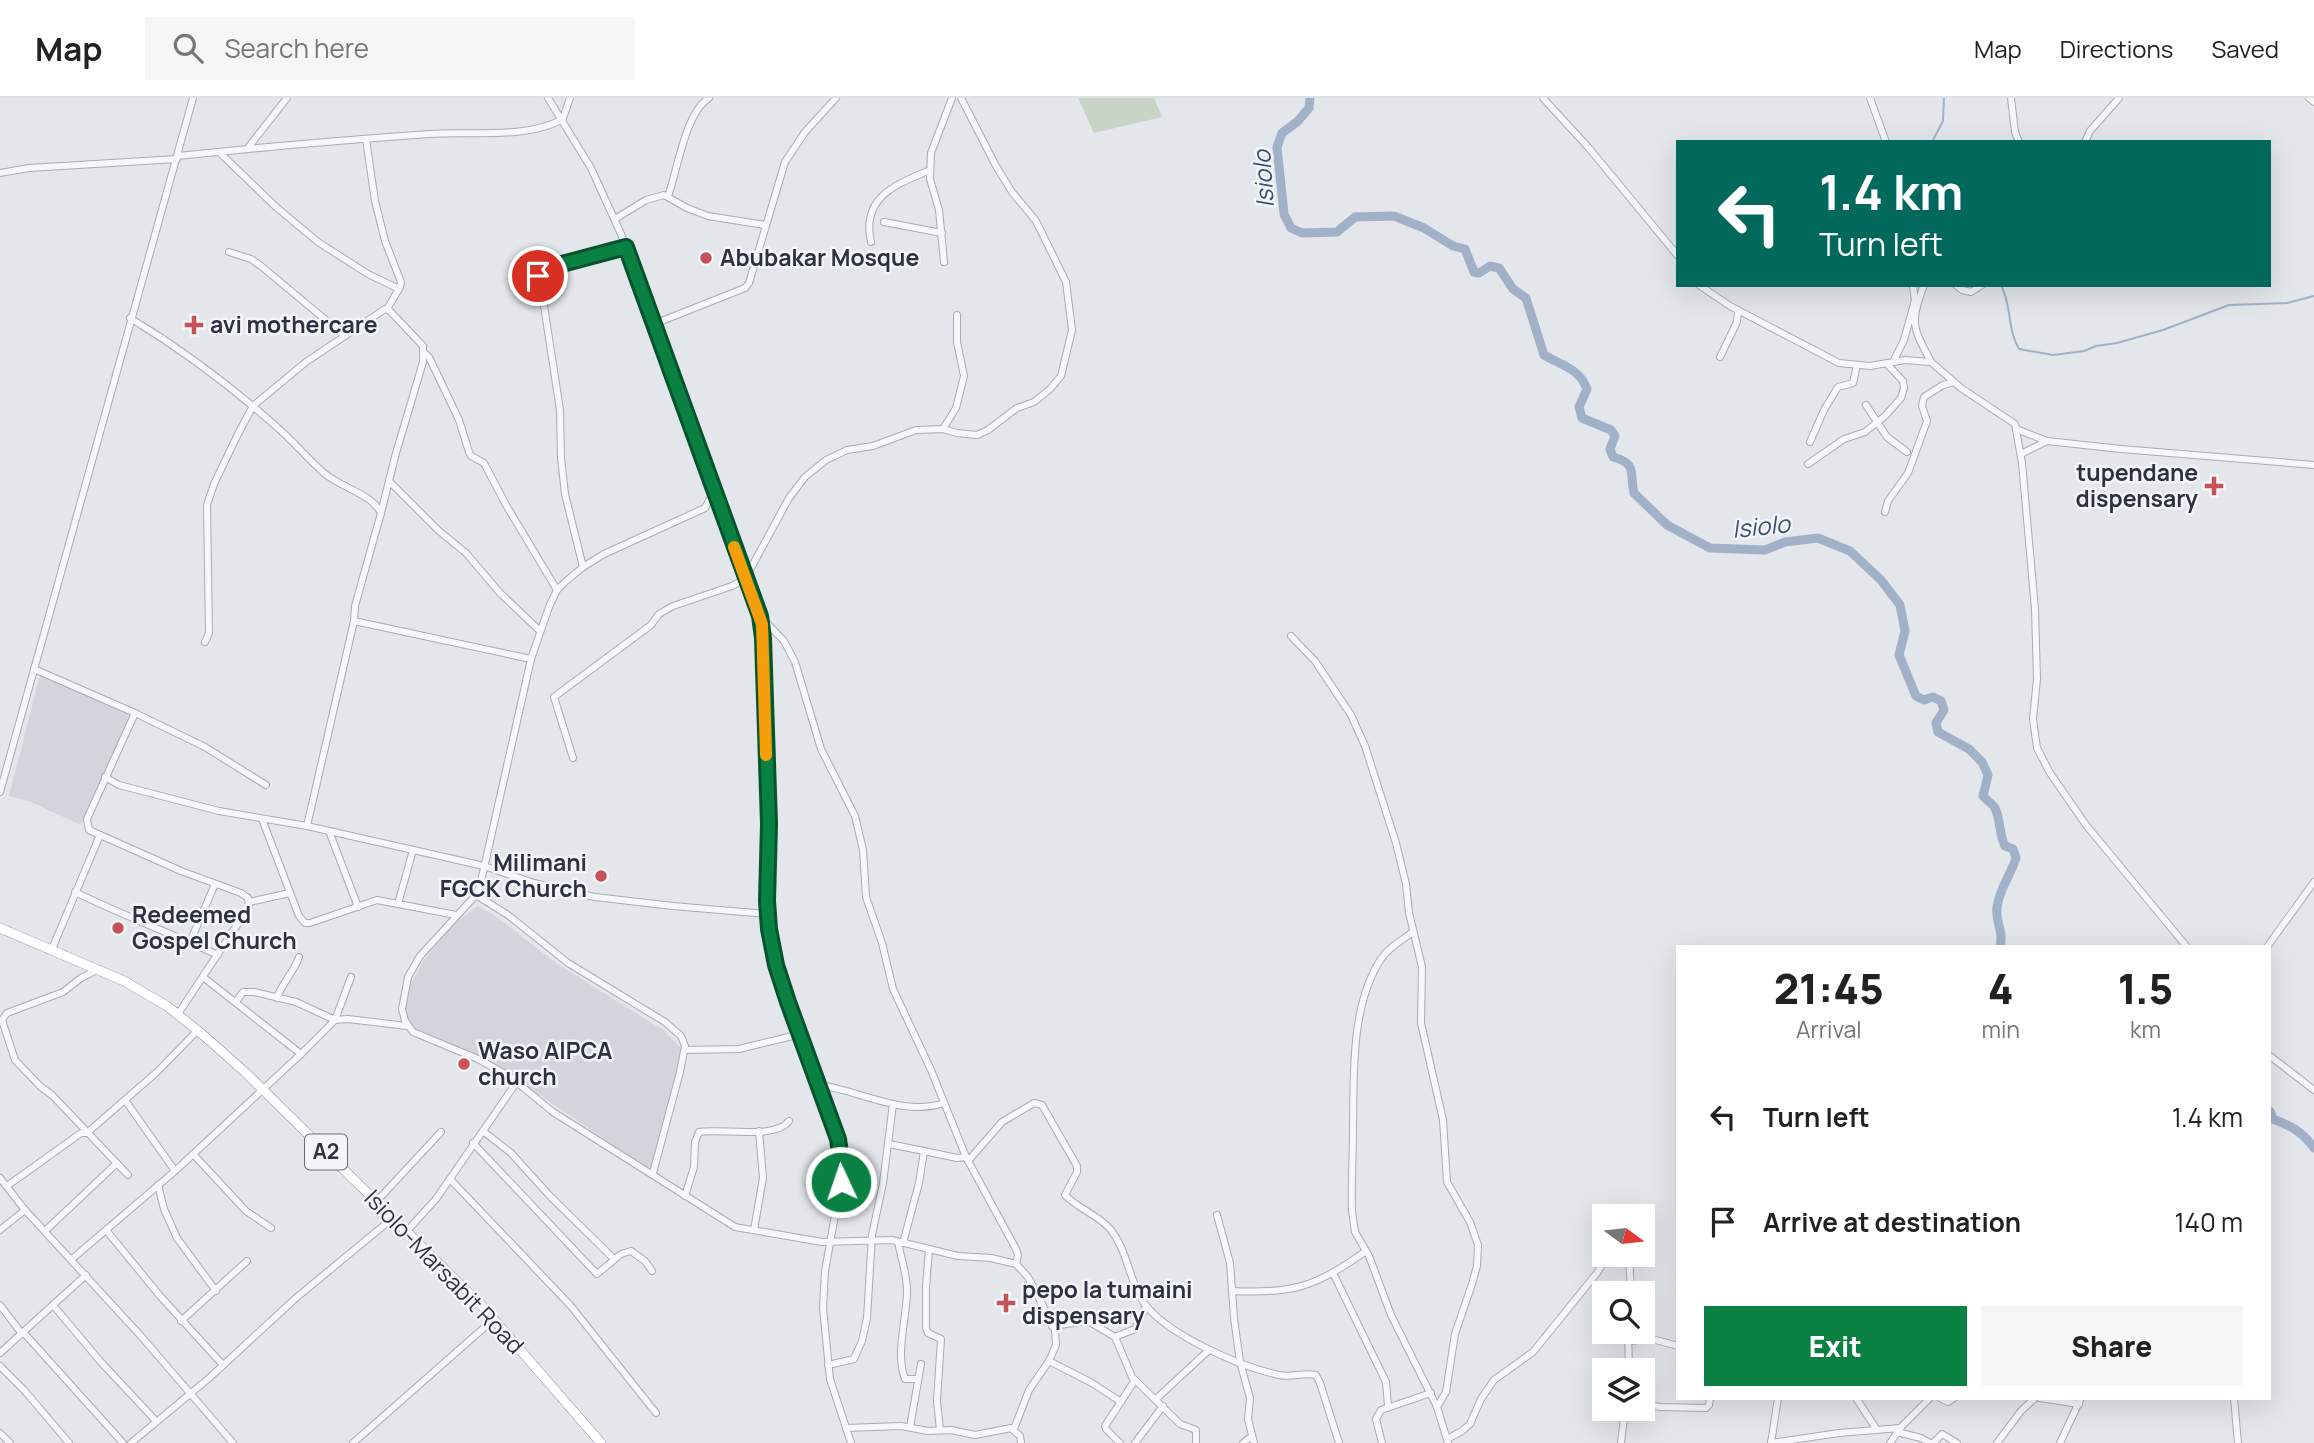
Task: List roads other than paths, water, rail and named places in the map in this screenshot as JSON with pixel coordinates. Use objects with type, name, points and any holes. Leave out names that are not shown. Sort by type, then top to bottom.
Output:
[{"type":"highway","name":"Isiolo-Marsabit Road","points":[[0,928],[99,969],[154,998],[198,1030],[394,1217],[494,1319],[601,1443]]},
{"type":"street","points":[[0,793],[193,98]]},
{"type":"street","points":[[247,149],[287,98]]},
{"type":"street","points":[[548,98],[591,168],[615,219],[760,616],[769,824],[768,914],[776,965],[838,1139],[842,1167],[840,1192],[823,1296],[828,1365],[837,1404],[851,1443]]},
{"type":"street","points":[[0,173],[29,168],[178,158],[366,139],[549,127],[562,121],[570,98]]},
{"type":"street","points":[[668,195],[700,101],[709,98]]},
{"type":"street","points":[[654,324],[745,288],[752,278],[785,162],[805,132],[836,98]]},
{"type":"street","points":[[944,262],[939,210],[930,170],[931,153],[952,98]]},
{"type":"street","points":[[573,758],[554,697],[651,625],[663,611],[745,579],[789,498],[805,477],[819,465],[847,450],[873,446],[916,430],[943,429],[976,435],[988,430],[1017,408],[1034,402],[1061,376],[1072,330],[1066,282],[1035,221],[996,166],[961,98]]},
{"type":"street","points":[[1543,98],[1588,147],[1676,254]]},
{"type":"street","points":[[1870,98],[1885,140]]},
{"type":"street","points":[[2011,98],[2018,140]]},
{"type":"street","points":[[2086,140],[2090,131],[2119,98]]},
{"type":"street","points":[[2309,98],[2314,102]]},
{"type":"street","points":[[205,642],[209,633],[206,528],[209,496],[228,452],[253,406],[306,362],[387,309],[401,282],[385,241],[375,201],[366,139]]},
{"type":"street","points":[[219,152],[276,207],[318,242],[368,274],[398,289]]},
{"type":"street","points":[[870,242],[868,230],[871,211],[881,195],[897,184],[930,170]]},
{"type":"street","points":[[615,219],[646,200],[668,195],[687,208],[708,216],[765,225]]},
{"type":"street","points":[[884,222],[942,233]]},
{"type":"street","points":[[583,567],[565,494],[560,410],[539,273],[543,269],[626,247]]},
{"type":"street","points":[[229,252],[251,259],[261,266],[345,335]]},
{"type":"street","points":[[1702,287],[1738,310],[1830,359],[1870,366],[1905,360],[1931,362]]},
{"type":"street","points":[[1913,287],[1916,308]]},
{"type":"street","points":[[1923,287],[1914,317],[1915,331],[1931,362],[1954,383],[2007,417],[2016,429],[2021,454],[2035,609],[2037,679],[2033,719],[2037,748],[2055,782],[2086,825],[2186,945]]},
{"type":"street","points":[[1958,287],[1970,292],[1979,287]]},
{"type":"street","points":[[1890,363],[1905,340],[1915,300]]},
{"type":"street","points":[[307,826],[354,621],[355,606],[423,362],[423,346],[387,309]]},
{"type":"street","points":[[1720,357],[1737,322],[1738,310]]},
{"type":"street","points":[[943,429],[956,408],[964,376],[957,342],[957,315]]},
{"type":"street","points":[[130,318],[186,354],[253,406],[327,475],[375,503],[381,513]]},
{"type":"street","points":[[424,352],[429,357],[459,420],[468,452],[485,463],[506,505],[557,590]]},
{"type":"street","points":[[1808,464],[1835,444],[1865,432],[1895,407],[1904,388],[1903,381],[1890,363]]},
{"type":"street","points":[[1810,442],[1838,387],[1853,383],[1857,365]]},
{"type":"street","points":[[1885,512],[1888,501],[1908,473],[1927,421],[1922,407],[1924,397],[1936,389],[1954,383]]},
{"type":"street","points":[[1866,405],[1887,437],[1907,452]]},
{"type":"street","points":[[2016,429],[2047,441],[2314,464]]},
{"type":"street","points":[[2021,454],[2047,441]]},
{"type":"street","points":[[389,481],[439,531],[466,553],[500,593],[539,630]]},
{"type":"street","points":[[407,1026],[402,1005],[408,977],[420,956],[476,895],[480,886],[531,660],[539,630],[557,590],[583,567],[633,540],[705,508],[714,491]]},
{"type":"street","points":[[760,616],[779,634],[795,662],[821,749],[855,816],[863,850],[866,897],[884,947],[893,989],[967,1159],[1016,1250],[1016,1264]]},
{"type":"street","points":[[354,621],[531,660]]},
{"type":"street","points":[[1291,636],[1315,661],[1342,699],[1365,746],[1401,863],[1422,967],[1422,1033],[1443,1120],[1447,1182],[1470,1222],[1478,1245],[1477,1266],[1455,1334],[1446,1392],[1437,1407]]},
{"type":"street","points":[[34,669],[205,747],[266,785]]},
{"type":"street","points":[[135,713],[105,777],[87,823],[89,830],[241,893],[250,902]]},
{"type":"street","points":[[105,777],[119,785],[167,798],[484,866],[534,883],[595,897],[768,914]]},
{"type":"street","points":[[262,819],[299,916],[306,924],[377,901],[456,915]]},
{"type":"street","points":[[329,831],[358,907]]},
{"type":"street","points":[[52,949],[100,835]]},
{"type":"street","points":[[398,904],[413,850]]},
{"type":"street","points":[[2268,945],[2314,881]]},
{"type":"street","points":[[190,942],[215,884]]},
{"type":"street","points":[[75,892],[128,918],[218,954]]},
{"type":"street","points":[[250,902],[290,893]]},
{"type":"street","points":[[476,895],[508,915],[568,963],[671,1025],[681,1036],[684,1050],[653,1173]]},
{"type":"street","points":[[178,1014],[250,902]]},
{"type":"street","points":[[1413,932],[1389,949],[1376,968],[1364,1001],[1354,1046],[1352,1211],[1355,1232],[1366,1251],[1391,1315],[1431,1393],[1447,1441],[1471,1424],[1480,1399],[1494,1380],[1533,1352],[1601,1267]]},
{"type":"street","points":[[277,998],[299,957]]},
{"type":"street","points":[[99,969],[81,978],[63,992],[8,1013],[2,1020],[15,1060],[128,1174]]},
{"type":"street","points":[[203,977],[302,1054]]},
{"type":"street","points":[[72,1259],[175,1171],[302,1054],[335,1020],[351,977]]},
{"type":"street","points":[[236,1002],[246,991],[296,1002],[335,1020],[407,1026],[422,1037],[487,1063],[509,1076],[553,1112],[600,1143],[653,1173],[724,1221],[740,1228],[831,1243],[838,1240],[901,1242],[958,1256],[996,1258],[1016,1264],[1028,1277],[1055,1332],[1056,1346],[1029,1390],[1014,1429]]},
{"type":"street","points":[[7,1186],[81,1133],[87,1133],[198,1030]]},
{"type":"street","points":[[684,1050],[739,1049],[801,1034]]},
{"type":"street","points":[[2271,1057],[2314,1090]]},
{"type":"street","points":[[407,1231],[436,1199],[516,1083]]},
{"type":"street","points":[[818,1085],[893,1104],[923,1106],[944,1102]]},
{"type":"street","points":[[125,1100],[132,1114],[175,1171]]},
{"type":"street","points":[[967,1159],[1009,1116],[1034,1102],[1042,1105],[1077,1166],[1077,1172],[1065,1195],[1113,1233],[1146,1306],[1185,1336],[1209,1350],[1281,1376],[1307,1373],[1316,1375],[1321,1383],[1339,1443]]},
{"type":"street","points":[[828,1365],[853,1361],[860,1347],[868,1314],[871,1241],[889,1144],[893,1104]]},
{"type":"street","points":[[685,1196],[694,1167],[697,1133],[706,1130],[744,1133],[783,1127],[789,1121]]},
{"type":"street","points":[[483,1131],[511,1153],[614,1259]]},
{"type":"street","points":[[754,1230],[763,1178],[759,1131]]},
{"type":"street","points":[[376,1202],[441,1132]]},
{"type":"street","points":[[473,1143],[597,1274],[614,1259],[633,1251],[652,1271]]},
{"type":"street","points":[[889,1144],[967,1159]]},
{"type":"street","points":[[918,1380],[906,1379],[903,1372],[902,1342],[907,1291],[901,1242],[919,1183],[924,1151]]},
{"type":"street","points":[[193,1154],[246,1211],[271,1228]]},
{"type":"street","points":[[45,1231],[116,1164]]},
{"type":"street","points":[[0,1178],[25,1210],[72,1259],[233,1443]]},
{"type":"street","points":[[450,1179],[570,1305],[656,1413]]},
{"type":"street","points":[[158,1185],[167,1217],[177,1238],[216,1291]]},
{"type":"street","points":[[0,1230],[25,1210]]},
{"type":"street","points":[[1217,1215],[1230,1263],[1240,1362],[1251,1398],[1248,1419],[1253,1440],[1243,1443]]},
{"type":"street","points":[[131,1443],[223,1365],[296,1298],[394,1217]]},
{"type":"street","points":[[106,1230],[181,1321],[223,1365]]},
{"type":"street","points":[[929,1249],[926,1328],[928,1333],[941,1339],[937,1401],[940,1430]]},
{"type":"street","points":[[1232,1291],[1298,1289],[1333,1273],[1366,1251]]},
{"type":"street","points":[[181,1321],[247,1261]]},
{"type":"street","points":[[1333,1273],[1388,1386],[1388,1406]]},
{"type":"street","points":[[0,1353],[86,1275]]},
{"type":"street","points":[[53,1304],[100,1361],[156,1421]]},
{"type":"street","points":[[0,1305],[122,1443]]},
{"type":"street","points":[[1052,1326],[1088,1321],[1115,1336],[1135,1329],[1146,1306]]},
{"type":"street","points":[[353,1443],[494,1319]]},
{"type":"street","points":[[1115,1336],[1135,1380],[1180,1424],[1196,1430],[1196,1443]]},
{"type":"street","points":[[1655,1340],[1676,1345]]},
{"type":"street","points":[[1156,1399],[1209,1350]]},
{"type":"street","points":[[1049,1361],[1121,1402]]},
{"type":"street","points":[[910,1427],[920,1364]]},
{"type":"street","points":[[0,1367],[69,1443]]},
{"type":"street","points":[[1120,1443],[1105,1428],[1135,1380]]},
{"type":"street","points":[[1382,1443],[1376,1419],[1381,1409],[1431,1393]]},
{"type":"street","points":[[1655,1406],[1706,1408],[1710,1400]]},
{"type":"street","points":[[1778,1400],[1771,1443],[1877,1430],[1898,1430],[1931,1443],[1942,1434],[1957,1443]]},
{"type":"street","points":[[1857,1400],[1877,1430]]},
{"type":"street","points":[[1890,1443],[1898,1430],[1928,1400]]},
{"type":"street","points":[[1997,1443],[2033,1400]]},
{"type":"street","points":[[2234,1400],[2238,1443]]},
{"type":"street","points":[[2060,1443],[2080,1401]]},
{"type":"street","points":[[1135,1443],[1163,1406]]},
{"type":"street","points":[[1621,1443],[1624,1421]]},
{"type":"street","points":[[846,1428],[910,1427],[980,1435],[1014,1429]]},
{"type":"street","points":[[1014,1429],[1020,1436],[1021,1443]]},
{"type":"street","points":[[0,1433],[10,1443]]},
{"type":"waterway","name":"Isiolo","points":[[1310,98],[1309,108],[1297,122],[1282,133],[1277,147],[1284,214],[1291,228],[1302,233],[1337,232],[1355,217],[1394,216],[1424,228],[1453,246],[1465,249],[1474,272],[1479,273],[1490,266],[1499,268],[1513,289],[1526,298],[1544,355],[1569,368],[1584,382],[1587,389],[1579,407],[1582,418],[1611,430],[1615,436],[1610,449],[1613,457],[1629,466],[1634,493],[1667,525],[1710,548],[1765,550],[1785,542],[1818,538],[1850,551],[1881,580],[1900,605],[1905,631],[1899,655],[1916,696],[1924,700],[1933,697],[1941,701],[1944,710],[1936,723],[1938,732],[1969,749],[1982,762],[1988,775],[1983,796],[1995,808],[2003,842],[2005,846],[2013,849],[2016,858],[1997,907],[2000,945]]},
{"type":"waterway","points":[[1933,140],[1943,121],[1944,98]]},
{"type":"waterway","points":[[2002,287],[2019,349],[2053,355],[2084,351],[2163,330],[2229,305],[2287,303],[2314,296]]},
{"type":"waterway","name":"Isiolo","points":[[2271,1114],[2273,1119],[2296,1130],[2314,1148]]},
{"type":"place","name":"Abubakar Mosque","points":[[706,258]]},
{"type":"place","name":"avi mothercare","points":[[194,325]]},
{"type":"place","name":"tupendane dispensary","points":[[2214,486]]},
{"type":"place","name":"Milimani FGCK Church","points":[[601,876]]},
{"type":"place","name":"Redeemed Gospel Church","points":[[118,928]]},
{"type":"place","name":"Waso AIPCA church","points":[[464,1064]]},
{"type":"place","name":"pepo la tumaini dispensary","points":[[1006,1303]]}]
